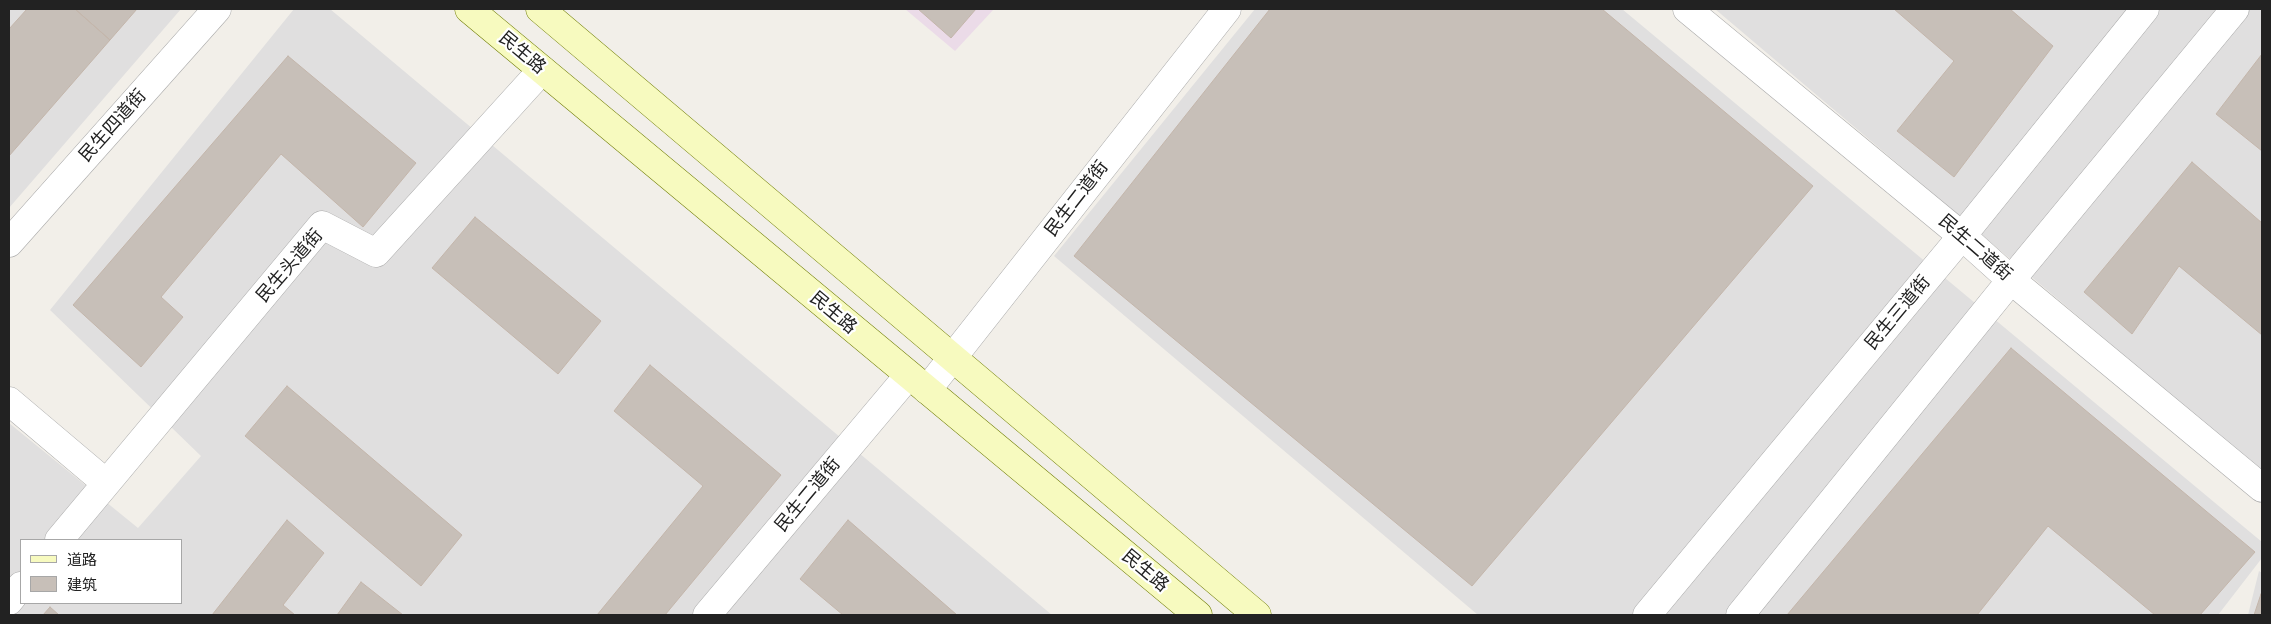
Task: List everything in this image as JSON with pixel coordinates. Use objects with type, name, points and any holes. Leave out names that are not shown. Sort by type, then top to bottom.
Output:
[{"type":"main road","name":"民生路","points":[[469,9],[1198,615]]},
{"type":"main road","points":[[540,9],[1257,615]]},
{"type":"street","name":"民生四道街","points":[[9,244],[217,9]]},
{"type":"street","name":"民生二道街","points":[[707,615],[918,383],[951,358],[1228,9]]},
{"type":"street","name":"民生二道街","points":[[1687,9],[1962,236],[2011,280],[2262,488]]},
{"type":"street","name":"民生三道街","points":[[1647,615],[1962,236],[2145,9]]},
{"type":"street","points":[[1740,615],[2011,280],[2234,9]]},
{"type":"street","name":"民生头道街","points":[[60,539],[322,225],[376,254],[542,70]]},
{"type":"street","points":[[9,401],[106,483]]},
{"type":"street","points":[[9,601],[20,587]]},
{"type":"shaded area","points":[[9,9],[181,9],[9,208]]},
{"type":"shaded area","points":[[294,9],[330,9],[1052,615],[9,615],[9,423],[138,528],[201,456],[50,310]]},
{"type":"shaded area","points":[[905,9],[994,9],[955,51]]},
{"type":"shaded area","points":[[1255,9],[1622,9],[2262,542],[2262,558],[2218,615],[1478,615],[1054,256]]},
{"type":"shaded area","points":[[1715,9],[2262,9],[2262,472]]},
{"type":"shaded area","points":[[2259,571],[2262,573],[2262,615],[2248,615]]},
{"type":"building","points":[[27,9],[75,9],[110,40],[9,156],[9,29]]},
{"type":"building","points":[[75,9],[137,9],[110,40]]},
{"type":"building","points":[[918,9],[976,9],[951,38]]},
{"type":"building","points":[[1270,9],[1602,9],[1813,186],[1472,586],[1074,256]]},
{"type":"building","points":[[1894,9],[2010,9],[2053,46],[1954,177],[1897,131],[1954,61]]},
{"type":"building","points":[[2262,54],[2262,151],[2216,114]]},
{"type":"building","points":[[288,56],[416,163],[363,227],[281,154],[161,297],[183,317],[141,367],[73,305]]},
{"type":"building","points":[[2192,162],[2262,223],[2262,335],[2179,266],[2132,334],[2084,292]]},
{"type":"building","points":[[475,217],[601,321],[558,374],[432,268]]},
{"type":"building","points":[[2011,348],[2255,552],[2200,615],[2155,615],[2048,526],[1977,615],[1787,615]]},
{"type":"building","points":[[650,365],[781,475],[665,615],[597,615],[703,486],[614,411]]},
{"type":"building","points":[[287,386],[462,535],[421,586],[245,436]]},
{"type":"building","points":[[287,520],[324,553],[283,605],[295,615],[212,615]]},
{"type":"building","points":[[848,520],[957,615],[843,615],[800,579]]},
{"type":"building","points":[[361,582],[403,615],[337,615]]},
{"type":"building","points":[[2261,594],[2262,615],[2254,615]]},
{"type":"building","points":[[50,607],[59,615],[43,615]]}]
